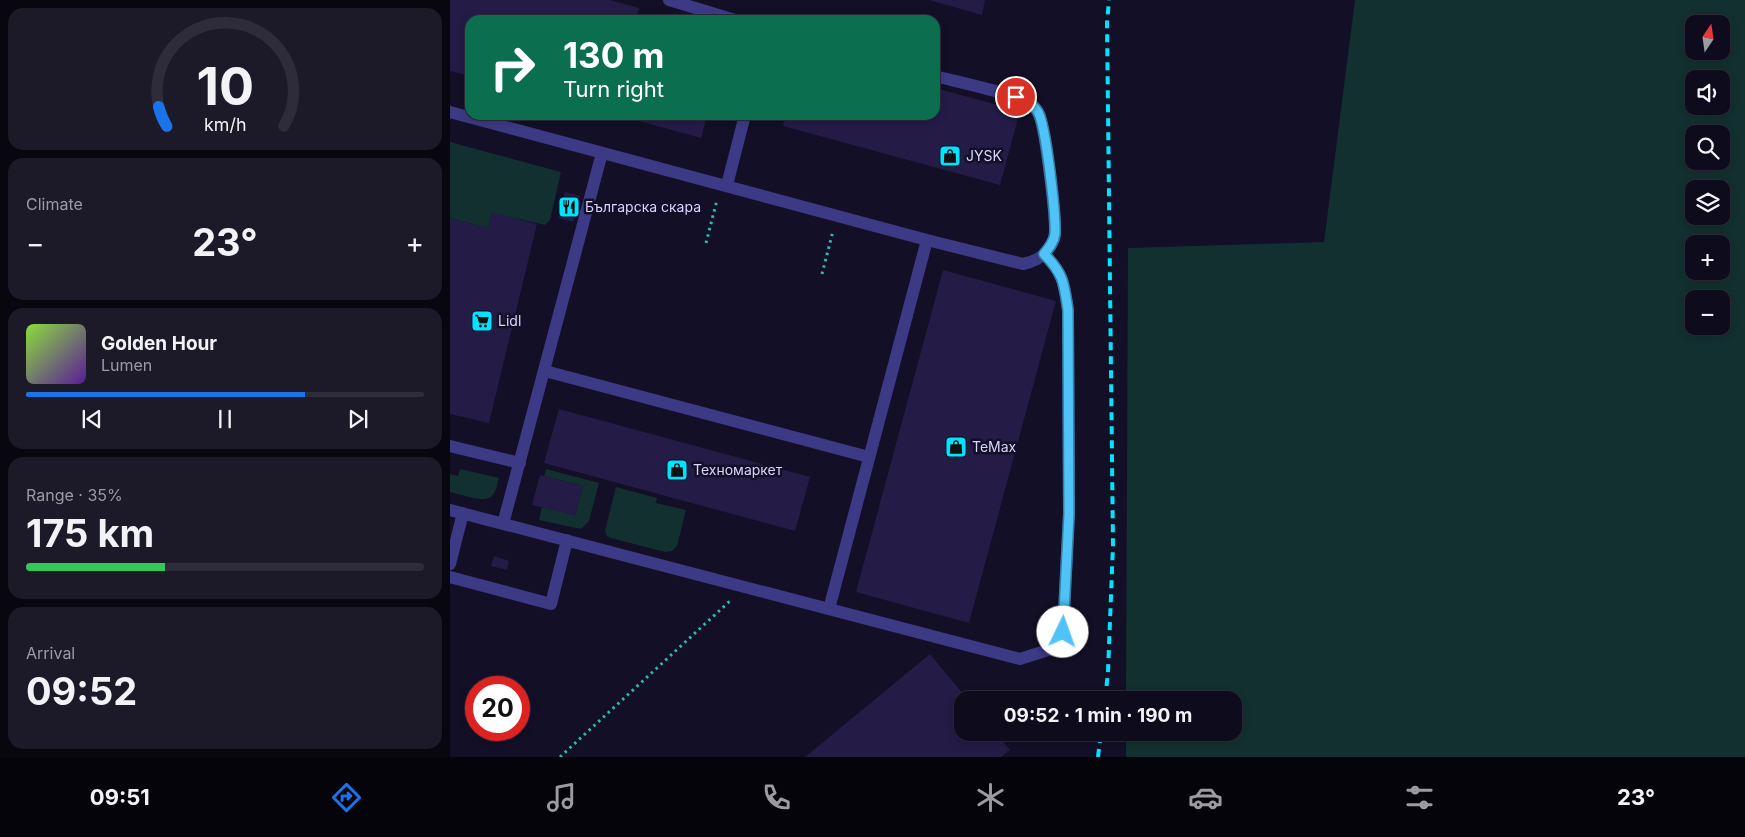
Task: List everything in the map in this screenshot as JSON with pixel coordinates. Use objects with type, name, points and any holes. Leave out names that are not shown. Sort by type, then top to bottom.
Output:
[{"type":"lane","points":[[669,0],[718,15]]},
{"type":"lane","points":[[480,120],[927,240],[1023,264],[1035,261],[1051,246],[1055,236],[1044,132],[1039,113],[1032,104],[1016,97],[940,77]]},
{"type":"lane","points":[[450,112],[465,116]]},
{"type":"lane","points":[[724,185],[744,120]]},
{"type":"lane","points":[[503,524],[602,153]]},
{"type":"lane","points":[[829,609],[927,240]]},
{"type":"lane","points":[[450,510],[1020,659],[1052,650],[1063,632],[1069,514],[1068,310],[1064,285],[1057,267],[1044,254]]},
{"type":"lane","points":[[545,370],[870,457]]},
{"type":"lane","points":[[450,446],[520,463]]},
{"type":"lane","points":[[450,564],[463,513]]},
{"type":"lane","points":[[450,577],[551,604],[567,540]]},
{"type":"path","points":[[706,243],[724,185]]},
{"type":"path","points":[[822,274],[837,216]]},
{"type":"path","points":[[560,757],[746,587]]},
{"type":"green space","points":[[1355,0],[1745,0],[1745,757],[1126,757],[1126,741],[1242,741],[1242,691],[1126,691],[1128,248],[1324,242]]},
{"type":"green space","points":[[450,142],[561,172],[550,220],[545,225],[492,213],[488,228],[450,218]]},
{"type":"green space","points":[[460,469],[499,478],[496,490],[491,497],[480,499],[450,492],[450,474],[458,476]]},
{"type":"green space","points":[[546,469],[599,483],[589,521],[581,529],[539,520],[542,507],[575,515],[583,486],[544,476]]},
{"type":"green space","points":[[616,487],[657,498],[656,503],[686,510],[677,546],[672,551],[665,552],[607,536],[605,531]]},
{"type":"building","points":[[450,0],[610,0],[639,8],[637,15],[465,15],[465,75],[450,71]]},
{"type":"building","points":[[929,0],[985,0],[982,15]]},
{"type":"building","name":"JYSK","points":[[940,89],[1020,111],[1000,185],[783,126],[785,120],[940,120]]},
{"type":"building","points":[[635,120],[706,120],[701,138]]},
{"type":"building","name":"Българска скара","points":[[565,192],[580,196],[573,222],[558,218]]},
{"type":"building","name":"Lidl","points":[[492,212],[537,224],[489,423],[450,414],[450,218],[488,228]]},
{"type":"building","name":"ТеМах","points":[[943,270],[1056,301],[969,623],[856,592]]},
{"type":"building","name":"Техномаркет","points":[[559,409],[810,477],[795,531],[544,463]]},
{"type":"building","points":[[540,475],[583,486],[575,515],[532,505]]},
{"type":"building","points":[[494,556],[509,561],[507,570],[491,566]]},
{"type":"building","points":[[930,654],[961,691],[954,691],[954,741],[1002,741],[1010,750],[1001,757],[805,757]]},
{"type":"railway","points":[[1106,691],[1113,545],[1107,23],[1109,0]]},
{"type":"railway","points":[[1098,757],[1100,741]]},
{"type":"place","name":"JYSK","points":[[950,156]]},
{"type":"place","name":"Българска скара","points":[[569,207]]},
{"type":"place","name":"Lidl","points":[[482,321]]},
{"type":"place","name":"ТеМах","points":[[956,447]]},
{"type":"place","name":"Техномаркет","points":[[677,470]]},
{"type":"route","points":[[1016,97],[1032,104],[1039,113],[1044,132],[1055,236],[1051,246],[1044,254],[1057,267],[1064,285],[1068,310],[1069,514],[1063,632]]}]
